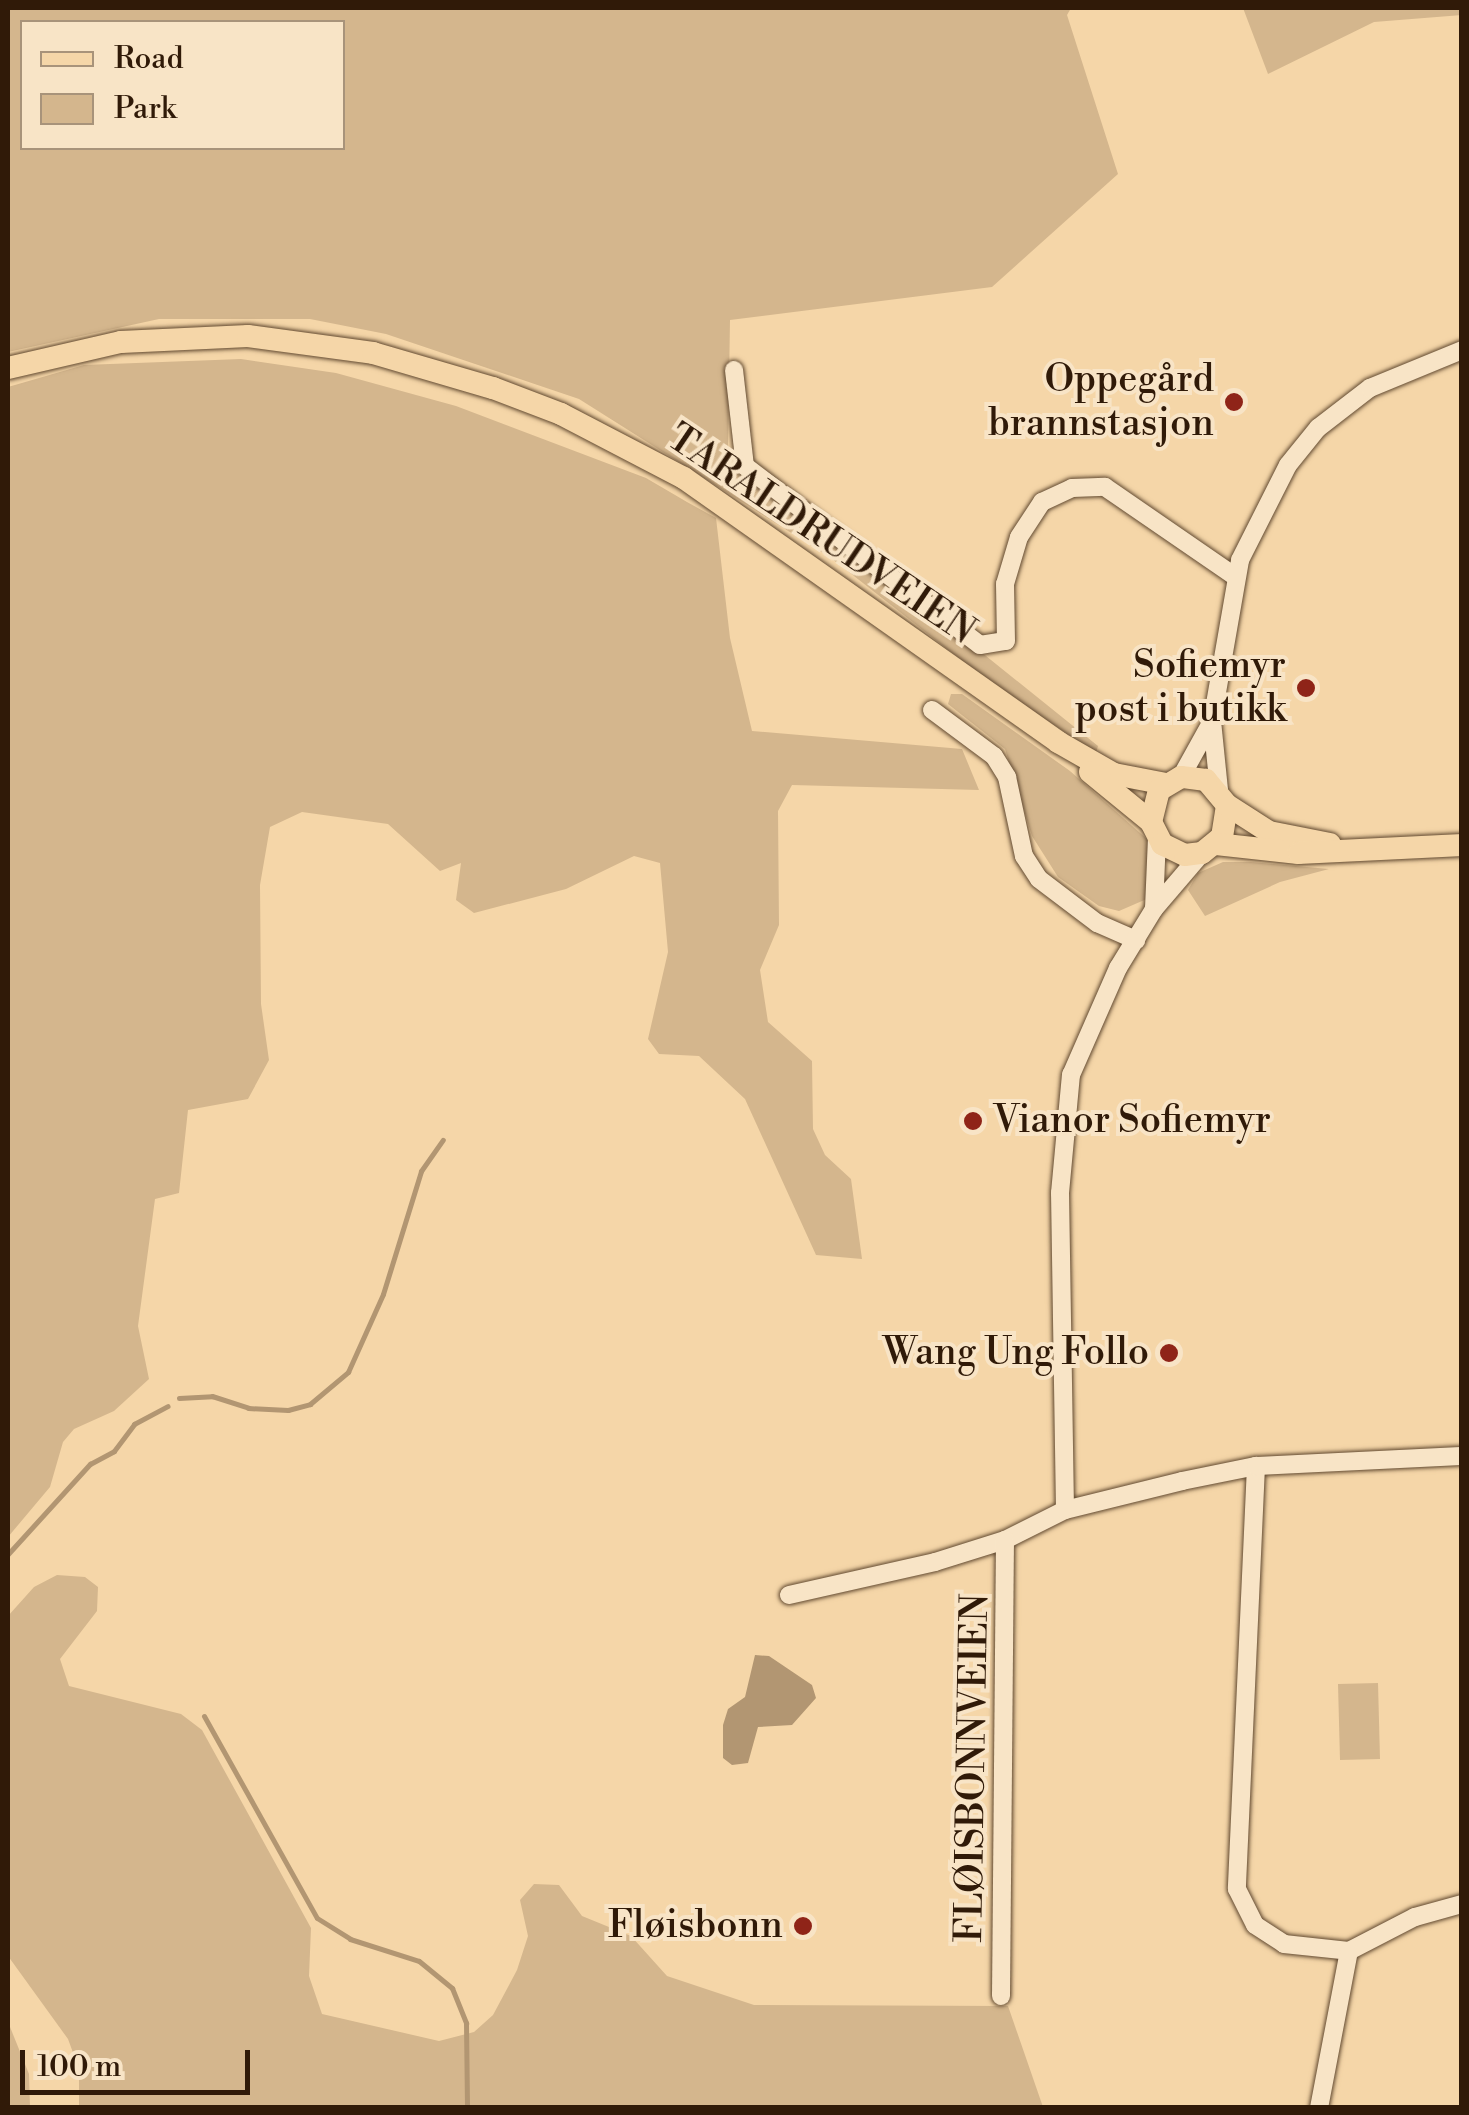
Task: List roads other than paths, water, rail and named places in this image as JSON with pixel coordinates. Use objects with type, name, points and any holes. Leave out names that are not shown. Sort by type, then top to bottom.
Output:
[{"type":"main road","name":"TARALDRUDVEIEN","points":[[8,368],[120,342],[236,336],[346,348],[493,388],[561,414],[707,493],[1058,742],[1114,774],[1173,781]]},
{"type":"main road","name":"TARALDRUDVEIEN","points":[[1058,742],[1154,830]]},
{"type":"main road","points":[[1343,848],[1269,832],[1201,778],[1173,781],[1153,801],[1154,830],[1177,852],[1209,848],[1299,853],[1462,845]]},
{"type":"main road","points":[[1209,848],[1226,828],[1223,797]]},
{"type":"street","points":[[1223,797],[1212,720],[1236,578],[1264,503],[1318,428],[1384,380],[1462,350]]},
{"type":"street","points":[[734,370],[745,466],[980,645],[1006,641],[1005,584],[1018,537],[1042,502],[1072,488],[1104,486],[1236,578]]},
{"type":"street","points":[[932,710],[994,756],[1007,777],[1024,856],[1039,879],[1097,923],[1136,940]]},
{"type":"street","points":[[1173,781],[1212,720]]},
{"type":"street","points":[[1154,830],[1154,909]]},
{"type":"street","points":[[1065,1510],[1062,1141],[1071,1075],[1154,909],[1209,848]]},
{"type":"street","name":"FLØISBONNVEIEN","points":[[788,1595],[1005,1540],[1065,1510],[1256,1466],[1462,1456]]},
{"type":"street","points":[[1256,1466],[1237,1889],[1255,1925],[1284,1944],[1350,1951],[1415,1916],[1462,1904]]},
{"type":"street","name":"FLØISBONNVEIEN","points":[[1001,1996],[1005,1540]]},
{"type":"street","points":[[1319,2108],[1350,1951]]},
{"type":"waterway","points":[[179,1398],[212,1396],[248,1408],[288,1410],[310,1404],[348,1372],[383,1294],[421,1171],[443,1140]]},
{"type":"waterway","points":[[8,1554],[90,1464],[114,1451],[134,1424],[168,1406]]},
{"type":"waterway","points":[[204,1716],[317,1918],[350,1939],[419,1961],[452,1988],[466,2023],[467,2108]]},
{"type":"place","name":"Oppegård brannstasjon","points":[[1234,402]]},
{"type":"place","name":"Sofiemyr post i butikk","points":[[1306,688]]},
{"type":"place","name":"Vianor Sofiemyr","points":[[973,1121]]},
{"type":"place","name":"Wang Ung Follo","points":[[1169,1353]]},
{"type":"place","name":"Fløisbonn","points":[[803,1926]]}]
